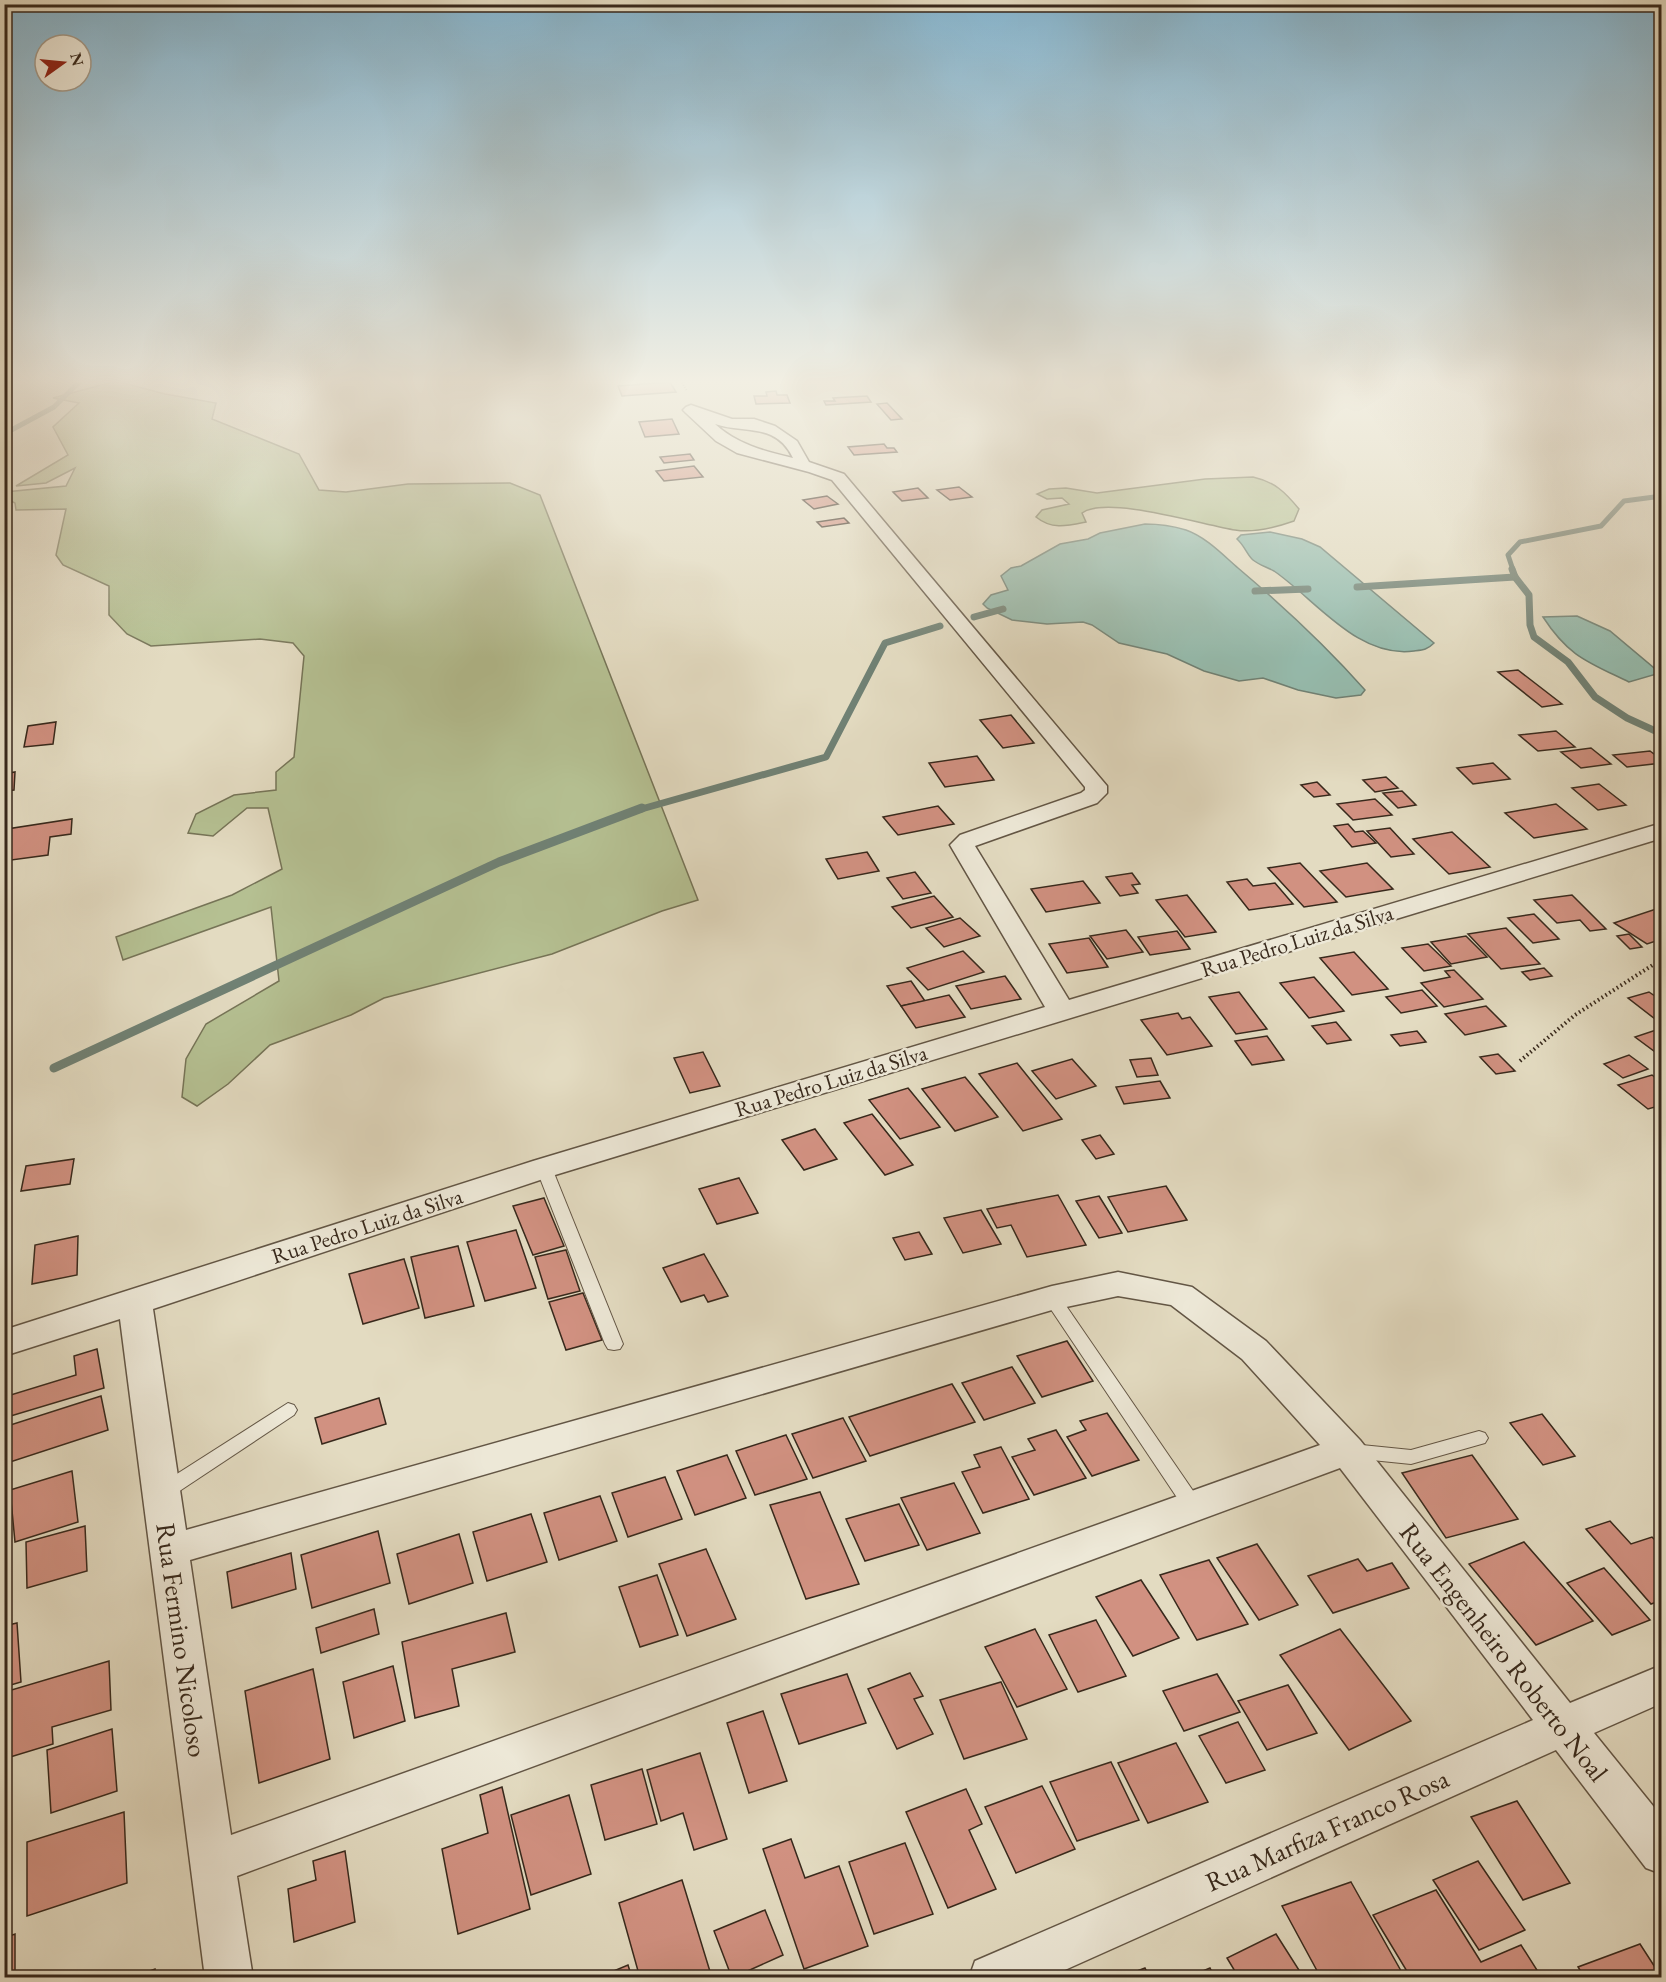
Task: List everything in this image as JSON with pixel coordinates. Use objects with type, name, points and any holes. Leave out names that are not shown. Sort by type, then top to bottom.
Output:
[{"type":"street","points":[[830,473],[838,477],[1096,786],[1096,793],[1089,798],[968,840],[962,845],[1062,1012]]},
{"type":"street","name":"Rua Pedro Luiz da Silva","points":[[4,1343],[544,1168],[1658,836]]},
{"type":"street","name":"Rua Engenheiro Roberto Noal","points":[[170,1550],[1052,1298],[1118,1284],[1180,1295],[1254,1350],[1347,1450],[1662,1853]]},
{"type":"street","name":"Rua Fermino Nicoloso","points":[[135,1302],[229,1977]]},
{"type":"street","points":[[213,1863],[1347,1450]]},
{"type":"street","name":"Rua Marfiza Franco Rosa","points":[[992,1977],[1662,1683]]},
{"type":"lane","points":[[544,1168],[614,1344]]},
{"type":"lane","points":[[1052,1298],[1193,1506]]},
{"type":"lane","points":[[162,1493],[288,1410]]},
{"type":"lane","points":[[1347,1450],[1412,1457],[1479,1438]]},
{"type":"path","points":[[1520,1061],[1575,1015],[1662,959]]},
{"type":"shaded area","points":[[37,473],[64,473],[46,483],[16,486]]},
{"type":"shaded area","points":[[72,473],[310,473],[319,490],[346,492],[408,484],[510,483],[540,495],[698,900],[662,911],[552,954],[384,998],[351,1015],[270,1045],[228,1084],[197,1106],[182,1097],[186,1059],[206,1024],[279,981],[271,907],[123,960],[116,937],[232,895],[282,869],[268,808],[247,808],[213,836],[188,833],[196,814],[234,795],[276,790],[276,772],[294,757],[304,656],[293,643],[260,639],[151,646],[127,634],[109,615],[109,586],[63,565],[56,555],[66,509],[16,510],[15,503],[5,498],[5,492],[66,486]]},
{"type":"shaded area","points":[[1253,477],[1274,485],[1289,498],[1299,509],[1294,521],[1265,529],[1242,531],[1156,513],[1112,507],[1094,508],[1082,513],[1086,522],[1066,526],[1048,524],[1036,517],[1042,510],[1069,504],[1062,498],[1047,499],[1037,494],[1049,489],[1066,488],[1097,493],[1205,479]]},
{"type":"shaded area","points":[[1145,524],[1186,530],[1207,542],[1304,627],[1365,690],[1361,695],[1336,698],[1298,690],[1263,678],[1239,681],[1204,671],[1167,654],[1119,643],[1092,625],[1083,622],[1047,624],[1012,620],[983,604],[991,595],[1008,590],[1001,576],[1011,568],[1021,566],[1060,544]]},
{"type":"shaded area","points":[[1270,532],[1302,539],[1320,547],[1434,643],[1422,650],[1394,651],[1374,646],[1356,637],[1274,571],[1253,560],[1237,539],[1241,535]]},
{"type":"shaded area","points":[[1577,616],[1610,631],[1660,673],[1629,682],[1580,657],[1562,641],[1543,617]]},
{"type":"building","points":[[658,473],[700,473],[703,477],[664,481]]},
{"type":"building","points":[[959,487],[972,497],[950,500],[937,490]]},
{"type":"building","points":[[918,488],[928,498],[902,501],[893,492]]},
{"type":"building","points":[[827,496],[838,504],[814,509],[803,500]]},
{"type":"building","points":[[844,518],[849,523],[822,527],[817,522]]},
{"type":"building","points":[[1518,670],[1562,704],[1542,707],[1498,672]]},
{"type":"building","points":[[1011,715],[1034,743],[1003,748],[980,720]]},
{"type":"building","points":[[56,722],[53,744],[24,747],[28,726]]},
{"type":"building","points":[[1556,731],[1575,747],[1538,751],[1519,735]]},
{"type":"building","points":[[1591,748],[1611,764],[1581,768],[1561,752]]},
{"type":"building","points":[[1650,751],[1662,760],[1662,763],[1627,767],[1613,755]]},
{"type":"building","points":[[977,756],[994,780],[945,787],[929,763]]},
{"type":"building","points":[[1493,763],[1510,779],[1473,784],[1457,768]]},
{"type":"building","points":[[15,772],[14,790],[4,791],[4,774]]},
{"type":"building","points":[[1386,777],[1398,788],[1375,792],[1363,780]]},
{"type":"building","points":[[1317,782],[1330,795],[1314,797],[1301,785]]},
{"type":"building","points":[[1599,784],[1626,805],[1598,810],[1572,788]]},
{"type":"building","points":[[1402,791],[1416,805],[1398,808],[1383,793]]},
{"type":"building","points":[[1375,799],[1392,815],[1353,820],[1337,804]]},
{"type":"building","points":[[1556,804],[1587,829],[1534,838],[1505,813]]},
{"type":"building","points":[[938,806],[954,824],[898,835],[883,817]]},
{"type":"building","points":[[72,819],[71,834],[50,837],[48,855],[4,861],[7,829]]},
{"type":"building","points":[[1348,824],[1355,832],[1363,831],[1376,843],[1352,847],[1334,826]]},
{"type":"building","points":[[1390,828],[1414,854],[1391,857],[1367,831]]},
{"type":"building","points":[[1452,832],[1490,867],[1449,874],[1413,839]]},
{"type":"building","points":[[867,852],[879,871],[838,879],[826,859]]},
{"type":"building","points":[[1300,863],[1337,902],[1304,907],[1268,868]]},
{"type":"building","points":[[1367,863],[1393,889],[1346,897],[1320,871]]},
{"type":"building","points":[[915,872],[931,893],[903,899],[887,878]]},
{"type":"building","points":[[1132,873],[1140,884],[1132,885],[1138,893],[1120,896],[1106,877]]},
{"type":"building","points":[[1247,879],[1253,886],[1275,883],[1293,904],[1249,910],[1227,882]]},
{"type":"building","points":[[1083,881],[1100,903],[1046,912],[1031,889]]},
{"type":"building","points":[[1187,895],[1216,932],[1185,937],[1156,900]]},
{"type":"building","points":[[1572,895],[1606,929],[1590,931],[1580,920],[1557,923],[1534,900]]},
{"type":"building","points":[[934,896],[953,917],[911,928],[892,907]]},
{"type":"building","points":[[1662,907],[1662,939],[1647,944],[1614,923]]},
{"type":"building","points":[[1534,914],[1559,939],[1533,943],[1508,918]]},
{"type":"building","points":[[960,918],[980,936],[944,947],[926,928]]},
{"type":"building","points":[[1506,928],[1540,964],[1501,969],[1468,934]]},
{"type":"building","points":[[1126,930],[1143,952],[1107,959],[1090,936]]},
{"type":"building","points":[[1177,931],[1190,949],[1150,955],[1138,937]]},
{"type":"building","points":[[1629,934],[1642,947],[1630,949],[1617,936]]},
{"type":"building","points":[[1466,936],[1487,957],[1451,964],[1431,942]]},
{"type":"building","points":[[1089,938],[1108,967],[1067,973],[1049,944]]},
{"type":"building","points":[[1428,944],[1451,966],[1424,971],[1402,948]]},
{"type":"building","points":[[963,951],[984,972],[928,990],[907,968]]},
{"type":"building","points":[[1354,952],[1388,989],[1352,995],[1320,958]]},
{"type":"building","points":[[1544,968],[1552,976],[1530,980],[1522,972]]},
{"type":"building","points":[[1454,970],[1483,999],[1444,1007],[1421,983],[1450,977],[1445,971]]},
{"type":"building","points":[[1005,976],[1021,999],[971,1009],[956,986]]},
{"type":"building","points":[[1314,977],[1344,1011],[1309,1018],[1280,983]]},
{"type":"building","points":[[911,981],[925,1001],[901,1006],[887,986]]},
{"type":"building","points":[[1422,990],[1437,1006],[1401,1013],[1386,997]]},
{"type":"building","points":[[1239,992],[1267,1029],[1236,1034],[1209,997]]},
{"type":"building","points":[[1649,992],[1662,1001],[1662,1017],[1655,1019],[1628,998]]},
{"type":"building","points":[[949,995],[965,1017],[916,1028],[901,1006]]},
{"type":"building","points":[[1486,1006],[1506,1026],[1465,1035],[1445,1014]]},
{"type":"building","points":[[1178,1013],[1182,1019],[1190,1017],[1212,1046],[1167,1055],[1141,1020]]},
{"type":"building","points":[[1336,1022],[1351,1040],[1327,1044],[1312,1026]]},
{"type":"building","points":[[1662,1028],[1662,1057],[1635,1037]]},
{"type":"building","points":[[1417,1031],[1426,1042],[1400,1046],[1391,1035]]},
{"type":"building","points":[[1267,1036],[1284,1060],[1252,1065],[1235,1041]]},
{"type":"building","points":[[703,1052],[720,1086],[690,1093],[674,1058]]},
{"type":"building","points":[[1498,1054],[1515,1071],[1496,1074],[1480,1057]]},
{"type":"building","points":[[1629,1055],[1648,1069],[1623,1078],[1604,1064]]},
{"type":"building","points":[[1151,1058],[1158,1075],[1137,1077],[1130,1060]]},
{"type":"building","points":[[1072,1059],[1096,1086],[1056,1099],[1032,1071]]},
{"type":"building","points":[[1017,1063],[1062,1119],[1023,1131],[979,1074]]},
{"type":"building","points":[[1652,1075],[1662,1083],[1662,1105],[1648,1109],[1618,1085]]},
{"type":"building","points":[[965,1077],[998,1117],[955,1131],[922,1089]]},
{"type":"building","points":[[1160,1081],[1170,1098],[1124,1104],[1116,1087]]},
{"type":"building","points":[[908,1088],[940,1127],[900,1139],[869,1100]]},
{"type":"building","points":[[872,1114],[913,1165],[885,1175],[844,1123]]},
{"type":"building","points":[[815,1129],[837,1159],[804,1170],[782,1140]]},
{"type":"building","points":[[1100,1135],[1114,1154],[1096,1159],[1082,1140]]},
{"type":"building","points":[[74,1159],[70,1184],[21,1191],[26,1166]]},
{"type":"building","points":[[739,1178],[758,1213],[717,1224],[699,1189]]},
{"type":"building","points":[[1166,1186],[1187,1220],[1128,1232],[1108,1197]]},
{"type":"building","points":[[1058,1195],[1086,1245],[1027,1257],[1011,1225],[997,1228],[987,1209]]},
{"type":"building","points":[[1099,1196],[1122,1233],[1099,1238],[1076,1201]]},
{"type":"building","points":[[544,1198],[564,1246],[533,1255],[513,1206]]},
{"type":"building","points":[[981,1210],[1001,1244],[963,1253],[944,1218]]},
{"type":"building","points":[[516,1230],[536,1288],[485,1301],[467,1242]]},
{"type":"building","points":[[919,1232],[932,1254],[905,1260],[893,1238]]},
{"type":"building","points":[[78,1236],[77,1275],[32,1284],[35,1245]]},
{"type":"building","points":[[458,1246],[474,1306],[425,1318],[411,1257]]},
{"type":"building","points":[[566,1250],[580,1291],[548,1299],[535,1257]]},
{"type":"building","points":[[704,1254],[728,1296],[708,1302],[704,1295],[681,1302],[663,1268]]},
{"type":"building","points":[[404,1259],[419,1308],[363,1324],[349,1274]]},
{"type":"building","points":[[583,1293],[602,1340],[566,1350],[549,1302]]},
{"type":"building","points":[[1067,1341],[1093,1381],[1042,1397],[1017,1356]]},
{"type":"building","points":[[97,1349],[104,1388],[4,1418],[4,1397],[76,1375],[74,1356]]},
{"type":"building","points":[[1012,1367],[1035,1403],[984,1420],[962,1383]]},
{"type":"building","points":[[952,1384],[975,1422],[870,1456],[849,1417]]},
{"type":"building","points":[[101,1396],[108,1430],[4,1464],[4,1427]]},
{"type":"building","points":[[379,1398],[386,1424],[322,1444],[315,1418]]},
{"type":"building","points":[[1107,1413],[1139,1460],[1092,1476],[1067,1437],[1086,1430],[1080,1421]]},
{"type":"building","points":[[1542,1414],[1575,1456],[1543,1465],[1510,1423]]},
{"type":"building","points":[[843,1418],[866,1461],[813,1478],[792,1434]]},
{"type":"building","points":[[1056,1430],[1086,1478],[1034,1495],[1012,1457],[1035,1450],[1028,1439]]},
{"type":"building","points":[[786,1435],[807,1479],[755,1495],[736,1451]]},
{"type":"building","points":[[1001,1447],[1029,1499],[983,1513],[962,1472],[980,1467],[974,1455]]},
{"type":"building","points":[[727,1455],[746,1498],[695,1515],[677,1471]]},
{"type":"building","points":[[1472,1455],[1518,1519],[1446,1538],[1402,1473]]},
{"type":"building","points":[[72,1471],[78,1522],[15,1542],[10,1490]]},
{"type":"building","points":[[665,1477],[682,1519],[628,1537],[612,1493]]},
{"type":"building","points":[[954,1483],[980,1533],[927,1550],[901,1498]]},
{"type":"building","points":[[820,1492],[859,1584],[806,1599],[770,1505]]},
{"type":"building","points":[[600,1496],[617,1541],[559,1560],[544,1513]]},
{"type":"building","points":[[899,1504],[919,1545],[865,1561],[846,1519]]},
{"type":"building","points":[[531,1514],[547,1562],[487,1581],[473,1532]]},
{"type":"building","points":[[1610,1521],[1631,1544],[1652,1537],[1662,1547],[1662,1600],[1651,1604],[1586,1529]]},
{"type":"building","points":[[85,1526],[87,1571],[27,1588],[26,1542]]},
{"type":"building","points":[[378,1531],[390,1583],[312,1608],[301,1555]]},
{"type":"building","points":[[459,1534],[473,1583],[409,1604],[397,1554]]},
{"type":"building","points":[[1524,1542],[1593,1621],[1536,1645],[1469,1564]]},
{"type":"building","points":[[1257,1544],[1298,1605],[1259,1620],[1217,1558]]},
{"type":"building","points":[[706,1549],[736,1619],[687,1636],[659,1564]]},
{"type":"building","points":[[291,1553],[296,1589],[232,1608],[227,1572]]},
{"type":"building","points":[[1358,1559],[1367,1571],[1392,1563],[1409,1588],[1333,1613],[1308,1576]]},
{"type":"building","points":[[1209,1560],[1248,1624],[1197,1640],[1160,1575]]},
{"type":"building","points":[[1604,1568],[1650,1620],[1612,1635],[1567,1583]]},
{"type":"building","points":[[657,1575],[678,1635],[640,1647],[619,1587]]},
{"type":"building","points":[[1141,1580],[1179,1638],[1133,1656],[1096,1597]]},
{"type":"building","points":[[374,1609],[379,1634],[321,1653],[316,1628]]},
{"type":"building","points":[[506,1613],[515,1652],[452,1669],[459,1706],[415,1718],[402,1642]]},
{"type":"building","points":[[1096,1620],[1126,1676],[1078,1692],[1049,1635]]},
{"type":"building","points":[[17,1623],[21,1682],[4,1687],[4,1626]]},
{"type":"building","points":[[1035,1629],[1067,1689],[1017,1707],[985,1647]]},
{"type":"building","points":[[1340,1629],[1411,1721],[1349,1750],[1280,1655]]},
{"type":"building","points":[[109,1661],[111,1710],[52,1727],[53,1744],[7,1758],[8,1691]]},
{"type":"building","points":[[393,1666],[405,1721],[354,1738],[343,1682]]},
{"type":"building","points":[[313,1669],[330,1759],[259,1783],[245,1691]]},
{"type":"building","points":[[910,1673],[923,1696],[914,1699],[933,1734],[897,1749],[868,1689]]},
{"type":"building","points":[[847,1674],[866,1723],[799,1744],[781,1694]]},
{"type":"building","points":[[1217,1674],[1240,1712],[1184,1731],[1163,1691]]},
{"type":"building","points":[[1001,1682],[1027,1739],[964,1759],[940,1700]]},
{"type":"building","points":[[1288,1685],[1317,1733],[1267,1750],[1238,1701]]},
{"type":"building","points":[[763,1711],[787,1781],[749,1793],[727,1723]]},
{"type":"building","points":[[1238,1722],[1265,1770],[1226,1783],[1199,1736]]},
{"type":"building","points":[[112,1729],[117,1791],[51,1813],[47,1750]]},
{"type":"building","points":[[1176,1743],[1208,1802],[1148,1823],[1118,1763]]},
{"type":"building","points":[[700,1753],[727,1839],[694,1850],[683,1813],[661,1821],[647,1770]]},
{"type":"building","points":[[1111,1762],[1139,1820],[1077,1841],[1050,1782]]},
{"type":"building","points":[[642,1769],[657,1824],[605,1840],[591,1785]]},
{"type":"building","points":[[1042,1786],[1075,1849],[1016,1873],[985,1807]]},
{"type":"building","points":[[502,1787],[530,1909],[458,1934],[442,1849],[488,1833],[480,1795]]},
{"type":"building","points":[[966,1789],[982,1824],[969,1830],[996,1889],[948,1908],[906,1812]]},
{"type":"building","points":[[569,1795],[591,1874],[531,1895],[511,1815]]},
{"type":"building","points":[[1517,1801],[1570,1883],[1523,1900],[1471,1817]]},
{"type":"building","points":[[124,1812],[127,1883],[27,1916],[27,1842]]},
{"type":"building","points":[[791,1839],[805,1878],[839,1866],[868,1946],[804,1969],[763,1849]]},
{"type":"building","points":[[905,1843],[933,1914],[874,1934],[849,1862]]},
{"type":"building","points":[[345,1851],[355,1922],[294,1942],[288,1889],[316,1880],[313,1861]]},
{"type":"building","points":[[1478,1861],[1525,1930],[1479,1950],[1433,1880]]},
{"type":"building","points":[[682,1880],[712,1978],[640,1978],[619,1903]]},
{"type":"building","points":[[1351,1882],[1405,1978],[1321,1978],[1282,1906]]},
{"type":"building","points":[[1436,1890],[1481,1962],[1521,1945],[1542,1978],[1411,1978],[1373,1915]]},
{"type":"building","points":[[765,1910],[783,1955],[732,1978],[714,1931]]},
{"type":"building","points":[[15,1934],[15,1978],[4,1978],[4,1938]]},
{"type":"building","points":[[1276,1934],[1304,1978],[1239,1978],[1227,1958]]},
{"type":"building","points":[[1640,1944],[1662,1978],[1585,1978],[1578,1967]]},
{"type":"building","points":[[628,1965],[632,1978],[597,1978]]},
{"type":"building","points":[[1145,1968],[1150,1978],[1124,1976]]},
{"type":"building","points":[[1210,1968],[1215,1978],[1186,1978]]},
{"type":"building","points":[[155,1969],[156,1978],[131,1978]]},
{"type":"waterway","points":[[1513,570],[1508,555],[1520,542],[1601,526],[1624,501],[1662,496]]},
{"type":"waterway","points":[[1512,569],[1515,577]]},
{"type":"waterway","points":[[1357,587],[1515,577]]},
{"type":"waterway","points":[[1515,577],[1529,595],[1530,625],[1534,637],[1568,662],[1595,697],[1627,718],[1662,734]]},
{"type":"waterway","points":[[1255,591],[1308,589]]},
{"type":"waterway","points":[[974,617],[1003,609]]},
{"type":"waterway","points":[[638,810],[826,757],[885,643],[940,626]]},
{"type":"waterway","points":[[54,1068],[499,862],[642,808]]}]
